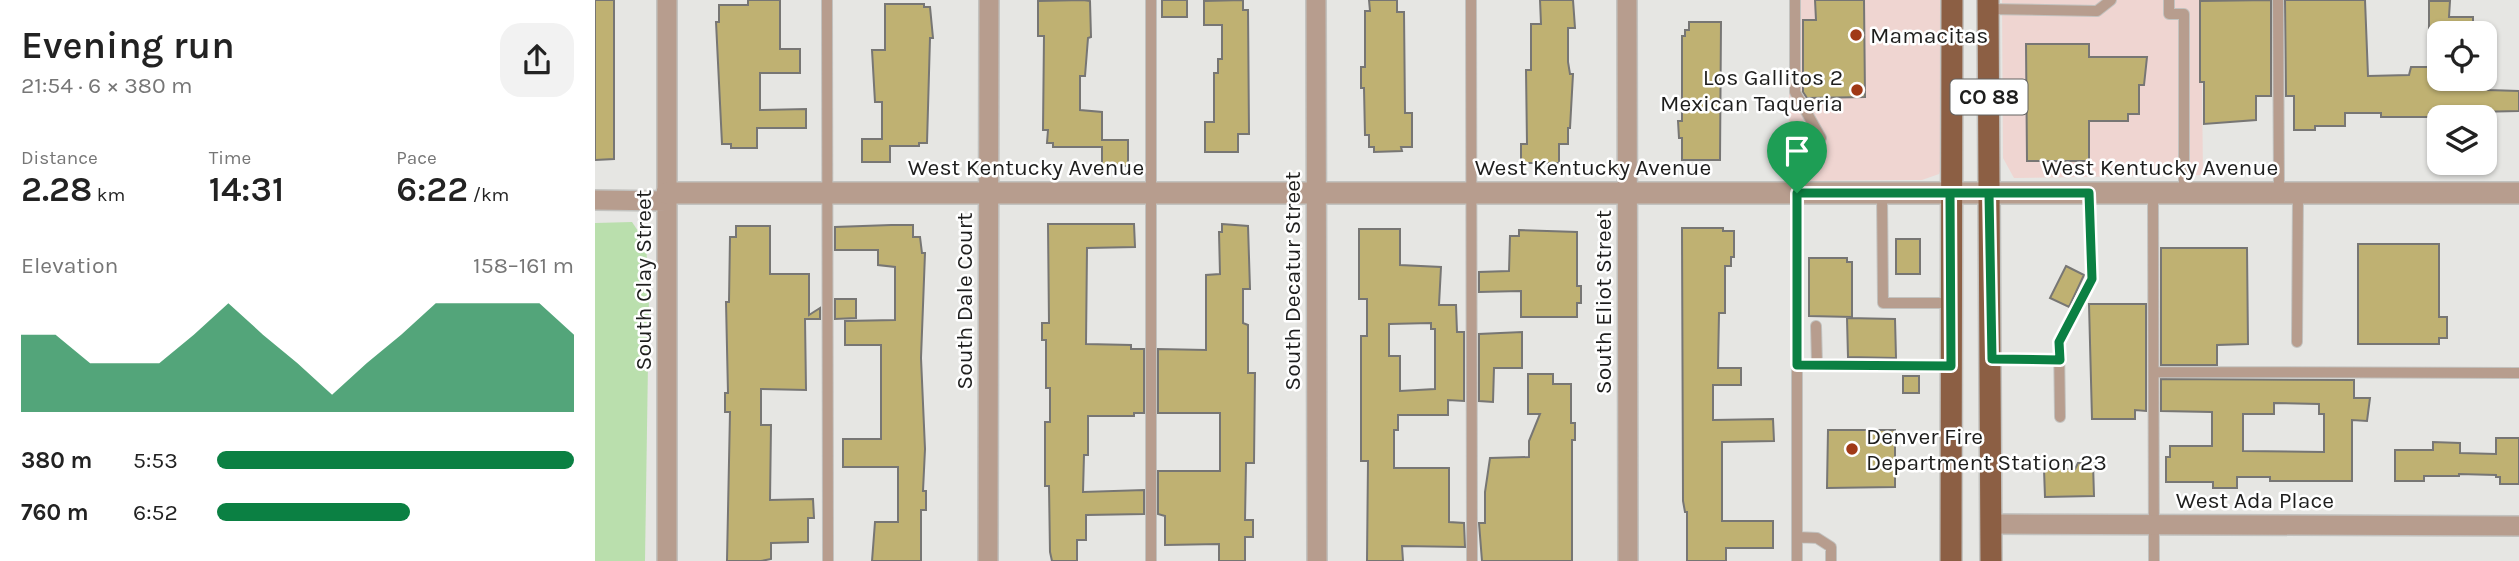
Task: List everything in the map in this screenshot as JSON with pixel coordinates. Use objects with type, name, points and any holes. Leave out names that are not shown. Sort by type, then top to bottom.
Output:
[{"type":"main road","name":"CO 88","points":[[1951,561],[1952,0]]},
{"type":"main road","name":"CO 88","points":[[1988,4],[1991,561]]},
{"type":"street","name":"South Clay Street","points":[[667,0],[667,561]]},
{"type":"street","name":"South Dale Court","points":[[988,561],[989,0]]},
{"type":"street","name":"South Decatur Street","points":[[1316,0],[1317,561]]},
{"type":"street","name":"South Eliot Street","points":[[1627,0],[1627,561]]},
{"type":"street","name":"West Kentucky Avenue","points":[[595,201],[828,193],[2519,193]]},
{"type":"street","name":"West Ada Place","points":[[1991,524],[2519,526]]},
{"type":"lane","points":[[827,0],[828,561]]},
{"type":"lane","points":[[1151,0],[1151,561]]},
{"type":"lane","points":[[1471,0],[1472,561]]},
{"type":"lane","points":[[1795,0],[1795,92],[1821,138]]},
{"type":"lane","points":[[1988,4],[2097,11],[2111,0]]},
{"type":"lane","points":[[2169,0],[2169,14],[2184,14],[2184,193]]},
{"type":"lane","points":[[2278,0],[2297,342]]},
{"type":"lane","points":[[1797,193],[1797,561]]},
{"type":"lane","points":[[1882,193],[1882,303],[1951,303]]},
{"type":"lane","points":[[2060,417],[2059,342],[2092,279],[2089,193]]},
{"type":"lane","points":[[2153,193],[2154,561]]},
{"type":"lane","points":[[1816,326],[1817,365]]},
{"type":"lane","points":[[1992,359],[2060,360]]},
{"type":"lane","points":[[1797,365],[1951,366]]},
{"type":"lane","points":[[2154,372],[2519,373]]},
{"type":"lane","points":[[1797,537],[1817,538],[1831,547],[1831,561]]},
{"type":"shaded area","points":[[1789,0],[1944,0],[1945,158],[1939,174],[1922,180],[1789,181]]},
{"type":"shaded area","points":[[2002,0],[2201,0],[2203,175],[2014,178],[2003,158]]},
{"type":"green space","points":[[632,222],[646,243],[649,297],[645,561],[595,561],[595,223]]},
{"type":"building","points":[[595,0],[614,0],[614,159],[595,160]]},
{"type":"building","points":[[748,0],[780,0],[780,49],[800,49],[800,73],[760,73],[760,110],[806,109],[806,128],[757,128],[757,148],[731,148],[731,144],[722,144],[716,22],[719,22],[719,5],[748,5]]},
{"type":"building","points":[[1162,0],[1187,0],[1187,17],[1162,17]]},
{"type":"building","points":[[1243,0],[1243,10],[1248,10],[1249,134],[1238,134],[1238,152],[1205,152],[1205,122],[1214,122],[1214,73],[1218,73],[1218,59],[1222,59],[1222,25],[1204,25],[1204,1]]},
{"type":"building","points":[[1369,0],[1397,0],[1397,12],[1404,12],[1405,113],[1412,113],[1412,147],[1401,147],[1402,151],[1374,152],[1374,147],[1369,147],[1369,135],[1365,135],[1361,67],[1365,67],[1365,11],[1370,11]]},
{"type":"building","points":[[1540,0],[1573,0],[1575,28],[1568,28],[1568,62],[1570,74],[1573,74],[1570,128],[1568,144],[1559,144],[1559,163],[1521,163],[1521,144],[1527,144],[1526,70],[1531,70],[1531,24],[1541,24]]},
{"type":"building","points":[[1815,0],[1864,0],[1865,97],[1807,98],[1803,92],[1803,20],[1816,20]]},
{"type":"building","points":[[2271,0],[2271,96],[2256,96],[2256,120],[2204,124],[2204,82],[2200,82],[2200,1]]},
{"type":"building","points":[[2285,0],[2365,0],[2368,76],[2409,75],[2411,67],[2427,67],[2427,91],[2519,91],[2519,111],[2497,111],[2497,105],[2427,105],[2427,117],[2381,117],[2381,113],[2345,113],[2345,126],[2315,126],[2315,130],[2294,130],[2294,96],[2286,96]]},
{"type":"building","points":[[1038,1],[1090,1],[1091,37],[1088,38],[1085,76],[1080,76],[1080,110],[1102,112],[1102,140],[1128,140],[1128,166],[1102,166],[1102,147],[1053,147],[1053,143],[1047,143],[1048,130],[1043,130],[1044,36],[1038,36]]},
{"type":"building","points":[[2429,1],[2450,1],[2449,17],[2473,17],[2473,21],[2429,21]]},
{"type":"building","points":[[885,4],[924,4],[924,7],[930,7],[933,38],[930,38],[927,143],[919,143],[919,146],[890,146],[890,162],[862,162],[862,139],[882,139],[882,102],[875,102],[872,50],[885,50]]},
{"type":"building","points":[[1689,22],[1721,22],[1720,160],[1682,160],[1682,138],[1679,138],[1678,121],[1682,121],[1682,36],[1685,36],[1685,30],[1689,30]]},
{"type":"building","points":[[2026,44],[2089,44],[2089,57],[2147,57],[2144,85],[2139,85],[2139,114],[2128,114],[2128,121],[2089,121],[2089,161],[2027,161]]},
{"type":"building","points":[[1048,224],[1134,224],[1135,247],[1087,248],[1086,344],[1131,345],[1131,349],[1144,349],[1144,413],[1134,413],[1134,416],[1088,416],[1088,455],[1084,455],[1083,492],[1144,490],[1144,514],[1086,515],[1086,540],[1077,540],[1077,561],[1052,561],[1050,552],[1049,486],[1045,486],[1045,422],[1050,422],[1050,388],[1046,388],[1046,340],[1042,340],[1042,323],[1049,323]]},
{"type":"building","points":[[1222,224],[1248,226],[1250,289],[1243,289],[1243,323],[1248,325],[1248,373],[1255,373],[1254,463],[1246,463],[1245,520],[1253,520],[1253,537],[1245,537],[1245,561],[1219,561],[1219,544],[1165,545],[1165,516],[1158,514],[1158,471],[1220,471],[1220,413],[1158,413],[1158,349],[1206,350],[1206,275],[1220,274],[1219,232],[1222,232]]},
{"type":"building","points":[[913,225],[913,237],[920,237],[922,253],[925,253],[921,358],[925,449],[923,491],[926,491],[926,510],[921,510],[921,561],[872,561],[875,522],[898,522],[898,467],[843,467],[843,439],[881,439],[881,345],[845,345],[845,321],[895,320],[895,267],[878,265],[878,250],[835,250],[835,227]]},
{"type":"building","points":[[736,226],[770,226],[770,274],[809,274],[809,315],[820,308],[820,319],[805,319],[806,390],[761,389],[761,425],[771,425],[770,500],[813,499],[814,518],[808,518],[808,542],[771,543],[771,559],[761,561],[727,561],[730,412],[725,412],[725,393],[728,393],[726,302],[729,302],[730,237],[736,237]]},
{"type":"building","points":[[1682,228],[1723,228],[1723,231],[1734,231],[1734,257],[1731,257],[1731,266],[1725,266],[1725,313],[1719,313],[1718,368],[1741,368],[1741,385],[1713,385],[1713,420],[1773,419],[1774,441],[1722,442],[1722,521],[1773,521],[1773,548],[1726,548],[1726,561],[1687,561],[1687,512],[1683,501]]},
{"type":"building","points":[[1359,229],[1400,229],[1400,265],[1441,267],[1439,305],[1456,305],[1457,332],[1464,332],[1464,401],[1448,400],[1448,415],[1398,415],[1398,430],[1394,430],[1394,468],[1449,468],[1449,522],[1464,523],[1465,547],[1402,546],[1403,561],[1367,561],[1368,461],[1361,461],[1361,336],[1367,336],[1367,299],[1359,299]],"holes":[[[1431,323],[1431,329],[1435,329],[1435,389],[1400,391],[1400,356],[1389,356],[1389,324]]]},
{"type":"building","points":[[1519,230],[1577,232],[1577,286],[1581,286],[1581,303],[1577,303],[1577,317],[1521,317],[1521,291],[1479,292],[1479,272],[1509,271],[1510,236],[1519,236]]},
{"type":"building","points":[[1896,239],[1920,239],[1920,274],[1896,274]]},
{"type":"building","points":[[2358,244],[2439,244],[2439,317],[2447,317],[2447,338],[2439,338],[2439,344],[2358,344]]},
{"type":"building","points":[[2161,248],[2247,248],[2248,344],[2217,345],[2217,365],[2161,365]]},
{"type":"building","points":[[1809,258],[1847,258],[1847,262],[1852,262],[1852,317],[1809,316]]},
{"type":"building","points":[[2066,266],[2084,275],[2069,307],[2050,298]]},
{"type":"building","points":[[835,299],[856,299],[856,318],[835,319]]},
{"type":"building","points":[[2089,304],[2146,304],[2146,411],[2135,410],[2135,419],[2092,419]]},
{"type":"building","points":[[1847,318],[1895,319],[1896,358],[1848,357]]},
{"type":"building","points":[[1522,332],[1522,368],[1494,368],[1493,402],[1479,401],[1479,334]]},
{"type":"building","points":[[1528,374],[1553,374],[1553,384],[1571,384],[1571,423],[1575,423],[1575,440],[1572,440],[1572,561],[1482,561],[1479,523],[1485,523],[1485,492],[1490,458],[1529,457],[1529,441],[1540,414],[1528,414]]},
{"type":"building","points":[[1903,376],[1919,376],[1919,393],[1903,393]]},
{"type":"building","points":[[2161,379],[2354,380],[2354,398],[2370,398],[2367,421],[2352,420],[2352,481],[2270,481],[2270,477],[2237,477],[2237,488],[2213,488],[2213,482],[2166,482],[2166,457],[2170,457],[2170,446],[2212,446],[2212,412],[2161,411]],"holes":[[[2274,403],[2319,404],[2319,414],[2324,414],[2324,452],[2243,451],[2243,414],[2274,414]]]},
{"type":"building","points":[[1828,430],[1895,430],[1895,487],[1827,488]]},
{"type":"building","points":[[2496,438],[2519,438],[2519,484],[2500,484],[2500,477],[2496,475],[2459,474],[2424,476],[2424,481],[2395,481],[2395,450],[2433,450],[2433,442],[2460,443],[2460,453],[2496,454]]},
{"type":"building","points":[[2078,463],[2093,463],[2094,496],[2045,497],[2044,469],[2075,469]]},
{"type":"place","name":"Mamacitas","points":[[1856,35]]},
{"type":"place","name":"Los Gallitos 2 Mexican Taqueria","points":[[1857,90]]},
{"type":"place","name":"Denver Fire Department Station 23","points":[[1852,449]]},
{"type":"route","points":[[1797,193],[1797,365],[1951,366],[1950,193],[1989,193],[1992,359],[2060,360],[2059,342],[2092,279],[2089,193],[1989,193],[1950,193],[1797,193]]}]
